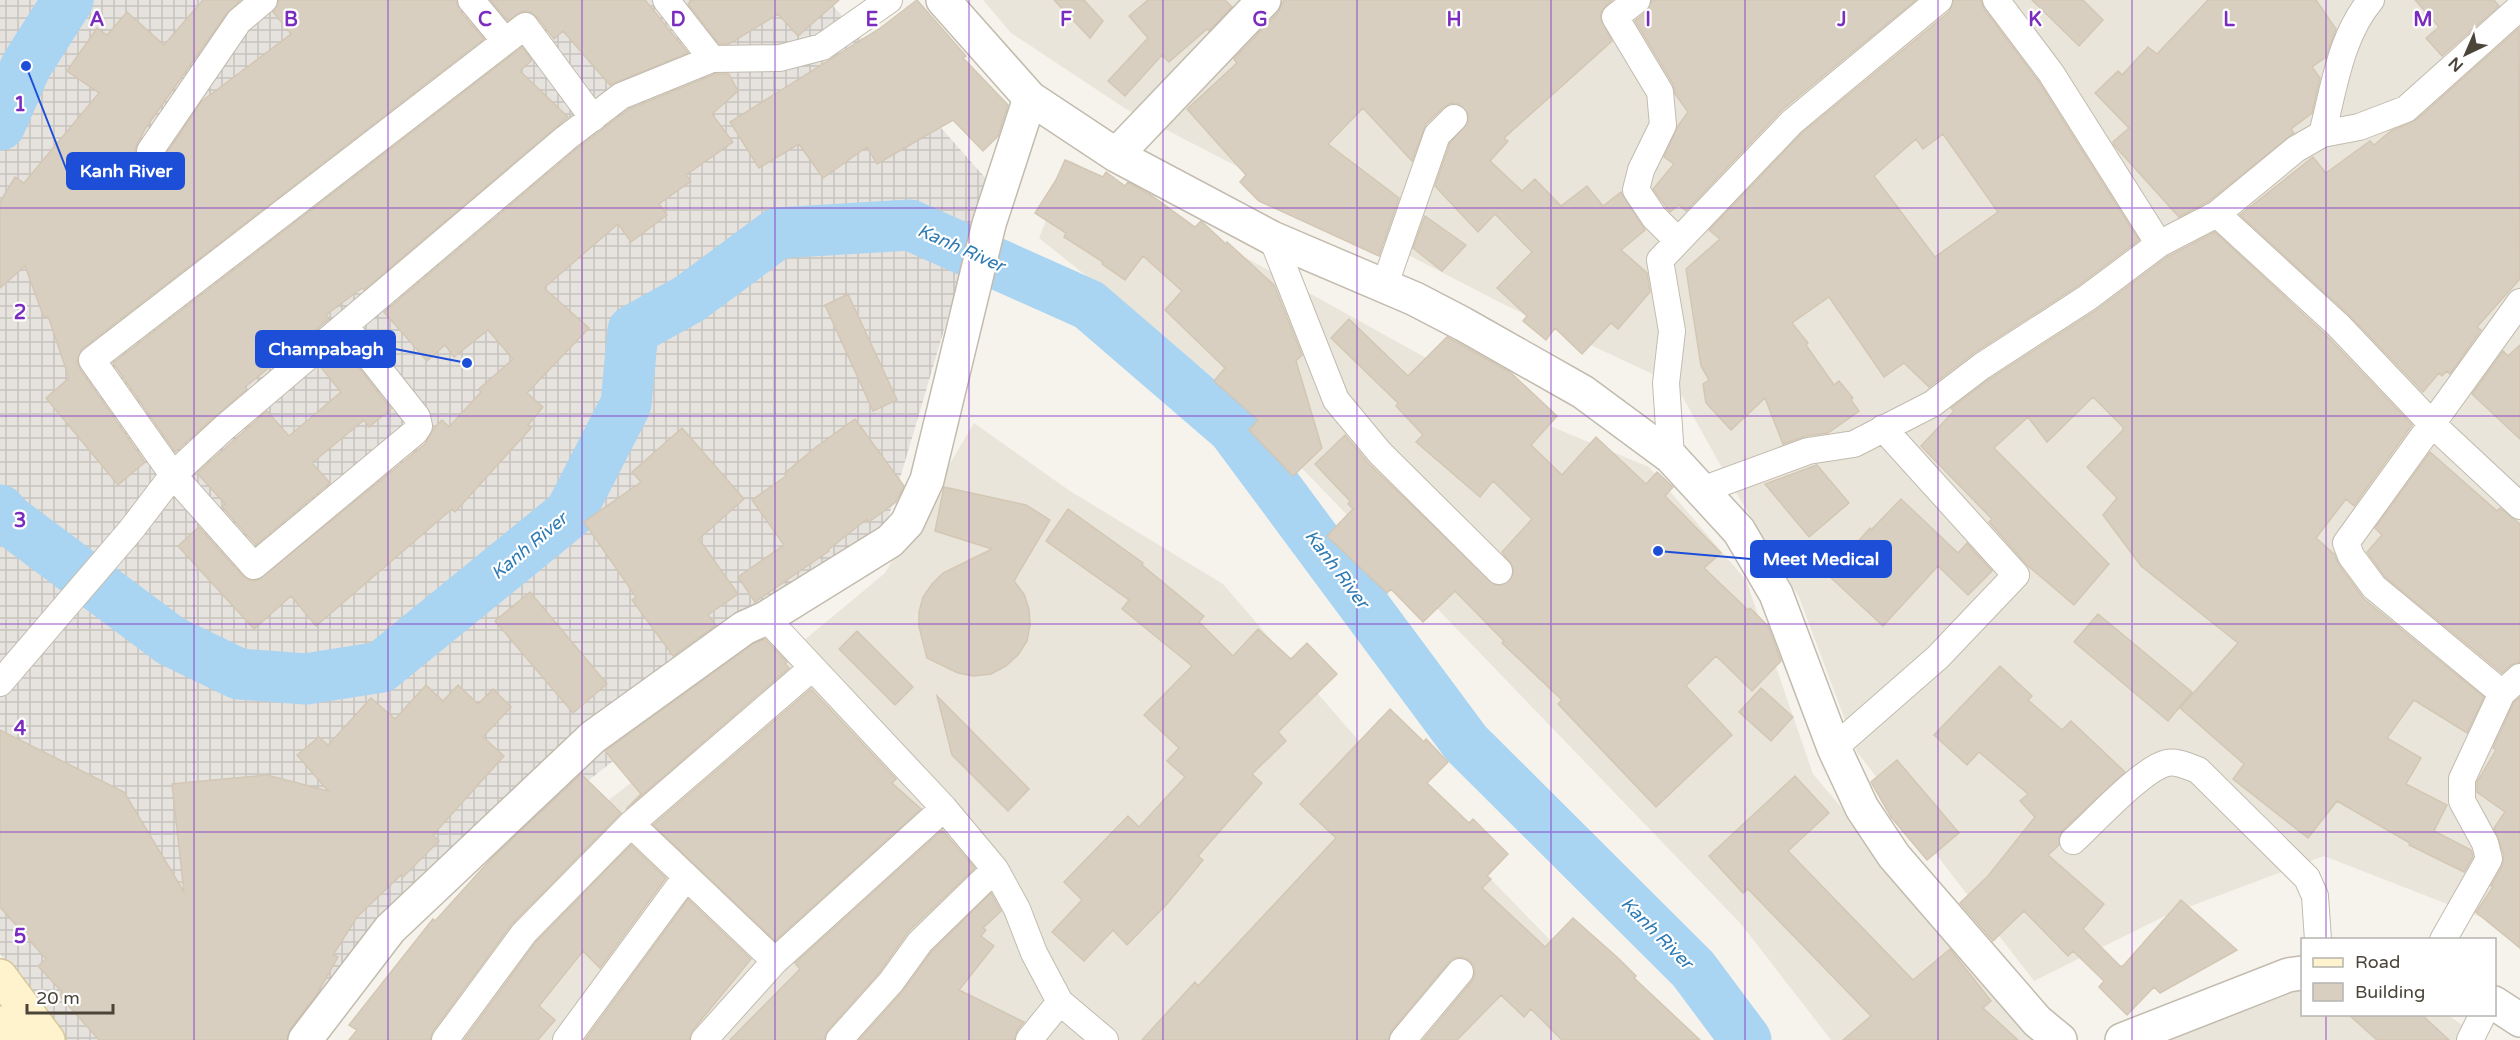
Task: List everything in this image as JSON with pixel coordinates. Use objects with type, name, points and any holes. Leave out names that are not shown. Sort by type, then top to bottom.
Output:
[{"type":"main road","points":[[0,976],[48,1040]]},
{"type":"main road","points":[[0,1023],[13,1040]]},
{"type":"street","points":[[150,151],[239,21],[264,0]]},
{"type":"street","points":[[471,0],[506,41]]},
{"type":"street","points":[[666,0],[712,59]]},
{"type":"street","points":[[0,683],[131,530],[173,475],[225,427],[621,96],[712,59],[780,58],[822,47],[889,0]]},
{"type":"street","points":[[943,0],[1030,98],[1116,155],[1272,238],[1384,287],[1415,298],[1454,319],[1583,392],[1671,457],[1739,531],[1776,594],[1834,748],[1862,808],[1894,856],[2037,1022],[2060,1040]]},
{"type":"street","points":[[1116,155],[1264,0]]},
{"type":"street","points":[[1636,0],[1609,8],[1660,92],[1663,125],[1641,170],[1635,190],[1654,217],[1678,241]]},
{"type":"street","points":[[1671,457],[1666,383],[1672,331],[1660,260],[1792,122],[1939,0]]},
{"type":"street","points":[[1996,0],[2051,73],[2159,243]]},
{"type":"street","points":[[2322,134],[2347,40],[2354,22],[2371,0]]},
{"type":"street","points":[[1702,490],[1808,451],[1854,444],[1932,404],[1982,366],[2087,298],[2159,243],[2217,214],[2296,149],[2322,134],[2359,128],[2406,109],[2520,7]]},
{"type":"street","points":[[345,326],[417,417],[419,426],[415,432],[254,566],[173,475],[92,360],[525,26],[593,118]]},
{"type":"street","points":[[305,1040],[390,929],[593,737],[744,628],[766,618],[890,541],[907,523],[927,480],[989,224],[1030,98]]},
{"type":"street","points":[[1384,287],[1437,135],[1454,118]]},
{"type":"street","points":[[2217,214],[2338,325],[2431,423],[2520,506]]},
{"type":"street","points":[[1272,238],[1336,400],[1380,453],[1499,572]]},
{"type":"street","points":[[2444,938],[2489,859],[2485,843],[2462,801],[2462,779],[2511,685],[2374,587],[2351,556],[2346,543],[2520,302]]},
{"type":"street","points":[[1834,748],[1938,657],[2016,575],[1883,428]]},
{"type":"street","points":[[766,618],[944,808],[995,869],[1017,909],[1034,953],[1060,1002],[1105,1040]]},
{"type":"street","points":[[445,1040],[524,933],[631,824],[812,668]]},
{"type":"street","points":[[2073,841],[2147,773],[2167,763],[2198,770],[2307,878],[2315,896],[2318,938]]},
{"type":"street","points":[[704,1040],[775,961],[944,808]]},
{"type":"street","points":[[631,824],[775,961]]},
{"type":"street","points":[[839,1040],[891,982],[920,942],[995,869]]},
{"type":"street","points":[[566,1040],[686,877]]},
{"type":"street","points":[[1403,1040],[1460,972]]},
{"type":"street","points":[[2122,1040],[2288,975],[2301,973]]},
{"type":"street","points":[[1029,1040],[1060,1002]]},
{"type":"street","points":[[2496,1004],[2520,1020]]},
{"type":"street","points":[[2470,1040],[2482,1016]]},
{"type":"shaded area","points":[[0,0],[828,0],[988,181],[880,546],[630,748],[400,927],[321,1040],[60,1040],[0,954]]},
{"type":"shaded area","points":[[983,0],[2520,0],[2520,939],[2501,925],[2324,856],[2167,915],[2034,981],[1857,752],[1799,597],[1728,479],[1676,385],[1501,303],[1126,109],[1011,33]]},
{"type":"shaded area","points":[[1070,160],[1545,424],[1649,467],[1746,580],[1813,774],[2039,1040],[1831,1040],[1741,924],[1220,383],[1039,238]]},
{"type":"shaded area","points":[[974,423],[1070,491],[1223,584],[1377,762],[1618,1010],[1635,1040],[363,1040],[483,898],[659,761],[885,573]]},
{"type":"shaded area","points":[[2291,990],[2301,991],[2301,1016],[2449,1016],[2484,1040],[2155,1040]]},
{"type":"building","points":[[203,0],[241,0],[227,13],[145,129],[135,149],[136,157],[142,164],[156,165],[162,160],[202,101],[291,34],[273,12],[279,0],[456,0],[459,10],[484,39],[82,349],[77,361],[80,369],[145,462],[118,485],[46,398],[69,378],[48,316],[44,318],[25,266],[0,288],[0,202],[15,177],[24,183],[99,93],[67,71],[97,28],[107,35],[127,12],[164,45]]},
{"type":"building","points":[[490,0],[645,0],[688,53],[610,85],[563,31],[554,39],[537,17],[530,12],[523,11],[508,21]]},
{"type":"building","points":[[692,0],[839,0],[798,36],[778,14],[729,44],[719,44],[688,4]]},
{"type":"building","points":[[917,0],[966,56],[963,58],[1008,105],[998,136],[983,151],[953,120],[877,164],[867,147],[823,178],[799,144],[759,168],[730,122],[879,29]]},
{"type":"building","points":[[1054,0],[1084,0],[1103,21],[1090,38]]},
{"type":"building","points":[[1148,0],[1225,0],[1232,7],[1209,31],[1207,29],[1169,62],[1162,55],[1125,96],[1108,81],[1148,38],[1129,16]]},
{"type":"building","points":[[1284,0],[1612,0],[1602,10],[1600,17],[1612,41],[1504,138],[1508,141],[1490,161],[1522,191],[1535,179],[1561,206],[1587,186],[1603,206],[1621,192],[1645,230],[1621,250],[1647,273],[1650,292],[1618,329],[1611,323],[1582,354],[1555,328],[1546,340],[1523,321],[1527,316],[1497,288],[1532,252],[1495,214],[1478,232],[1435,186],[1450,143],[1468,122],[1468,114],[1458,104],[1451,103],[1444,107],[1426,124],[1412,161],[1363,108],[1328,144],[1399,198],[1379,256],[1259,201],[1240,182],[1246,175],[1187,109],[1237,63],[1234,59],[1278,13]]},
{"type":"building","points":[[1652,0],[1916,0],[1782,110],[1686,211],[1679,205],[1670,212],[1653,189],[1674,164],[1664,157],[1678,126],[1688,112],[1675,94],[1673,84],[1635,21],[1647,11]]},
{"type":"building","points":[[1954,0],[1981,0],[1984,9],[2039,82],[2139,240],[2078,286],[1974,353],[1929,387],[1904,363],[1884,377],[1829,297],[1792,323],[1808,343],[1806,345],[1834,385],[1839,381],[1853,398],[1851,400],[1859,411],[1828,433],[1806,436],[1783,444],[1765,398],[1731,430],[1706,403],[1703,384],[1709,380],[1701,366],[1686,269],[1720,239],[1709,230],[1802,133],[1949,12]],"holes":[[[1943,134],[1998,212],[1935,257],[1874,176],[1916,139],[1923,149]]]},
{"type":"building","points":[[2032,0],[2083,0],[2103,20],[2079,46]]},
{"type":"building","points":[[2208,0],[2316,0],[2336,29],[2326,57],[2312,67],[2320,78],[2312,113],[2291,129],[2294,133],[2209,201],[2179,217],[2114,145],[2113,142],[2129,128],[2095,93],[2118,71],[2122,75],[2148,47],[2157,54]]},
{"type":"building","points":[[2415,0],[2494,0],[2499,6],[2442,56],[2426,38],[2439,27]]},
{"type":"building","points":[[2519,28],[2520,279],[2477,327],[2481,330],[2450,374],[2447,371],[2442,376],[2439,373],[2423,392],[2348,314],[2240,215],[2313,157],[2326,173],[2370,141],[2374,145],[2391,131],[2416,120]]},
{"type":"building","points":[[522,47],[532,60],[520,71],[568,117],[364,290],[362,288],[326,315],[329,319],[245,387],[247,389],[175,452],[113,363]]},
{"type":"building","points":[[715,74],[729,74],[738,91],[712,114],[733,142],[686,175],[691,181],[659,204],[667,215],[631,242],[618,224],[544,288],[589,328],[527,393],[543,407],[528,425],[531,428],[455,512],[452,509],[316,626],[291,596],[254,629],[178,546],[199,527],[243,576],[257,581],[425,444],[434,428],[442,420],[449,427],[481,392],[479,389],[513,359],[488,330],[454,357],[445,345],[427,361],[384,312],[575,150],[629,109]]},
{"type":"building","points":[[1065,160],[1103,177],[1106,172],[1125,186],[1128,182],[1195,227],[1201,221],[1274,285],[1302,355],[1296,361],[1322,448],[1293,476],[1249,430],[1258,420],[1214,381],[1225,368],[1165,310],[1182,291],[1143,256],[1125,280],[1102,264],[1103,262],[1064,237],[1066,233],[1035,213],[1056,180]]},
{"type":"building","points":[[1425,216],[1466,245],[1442,271],[1413,248]]},
{"type":"building","points":[[2215,232],[2327,336],[2412,425],[2354,506],[2346,499],[2316,538],[2334,554],[2339,565],[2364,599],[2484,697],[2467,733],[2414,700],[2387,738],[2421,758],[2406,784],[2447,805],[2434,831],[2471,850],[2473,857],[2464,872],[2409,845],[2410,843],[2337,801],[2308,838],[2233,779],[2244,764],[2180,708],[2238,643],[2141,566],[2103,515],[2117,498],[2087,467],[2123,430],[2123,427],[2093,397],[2047,442],[2028,417],[1994,448],[2109,564],[2074,605],[2028,566],[1989,522],[1992,519],[1921,446],[1954,411],[1951,408],[1991,378],[2095,311],[2167,257]]},
{"type":"building","points":[[848,294],[897,400],[873,411],[825,305]]},
{"type":"building","points":[[1349,319],[1408,376],[1447,337],[1510,372],[1557,416],[1531,445],[1562,475],[1596,437],[1646,484],[1657,472],[1673,487],[1665,496],[1721,553],[1704,568],[1768,626],[1781,661],[1752,691],[1716,656],[1686,686],[1732,735],[1656,807],[1558,704],[1562,700],[1502,643],[1504,641],[1455,591],[1423,622],[1391,589],[1387,593],[1327,536],[1353,509],[1348,504],[1350,501],[1315,464],[1345,435],[1369,464],[1495,585],[1503,585],[1513,575],[1513,567],[1502,552],[1532,519],[1493,481],[1480,497],[1416,442],[1423,435],[1396,406],[1398,403],[1331,338]]},
{"type":"building","points":[[2520,345],[2520,439],[2472,394],[2503,351],[2508,356]]},
{"type":"building","points":[[343,347],[391,409],[369,427],[364,420],[312,463],[330,483],[256,545],[222,507],[225,504],[197,473],[267,411],[289,436],[341,392],[320,366]]},
{"type":"building","points":[[855,419],[904,486],[896,502],[869,522],[867,519],[829,551],[755,602],[738,577],[784,545],[752,500],[786,476],[785,473],[816,447]]},
{"type":"building","points":[[682,428],[744,499],[699,539],[738,594],[708,615],[716,625],[673,656],[632,600],[636,597],[584,522],[641,482],[632,472]]},
{"type":"building","points":[[2430,452],[2497,511],[2500,508],[2520,524],[2520,662],[2511,665],[2502,673],[2385,577],[2367,552],[2382,535],[2375,528]]},
{"type":"building","points":[[1817,465],[1849,503],[1809,537],[1765,484]]},
{"type":"building","points":[[944,487],[1026,505],[1050,520],[1014,581],[1024,594],[1029,609],[1030,625],[1027,641],[1018,655],[1006,666],[991,674],[974,676],[958,673],[927,658],[919,627],[919,612],[923,597],[932,584],[943,573],[992,549],[935,531]]},
{"type":"building","points":[[1901,499],[1958,553],[1967,543],[1992,571],[1968,595],[1938,566],[1883,626],[1828,575],[1870,528],[1871,530]]},
{"type":"building","points":[[1068,509],[1143,563],[1142,565],[1204,616],[1199,622],[1233,656],[1258,629],[1291,659],[1307,643],[1337,674],[1278,732],[1286,741],[1252,774],[1262,783],[1198,856],[1203,860],[1167,904],[1127,945],[1113,930],[1084,961],[1052,932],[1082,900],[1064,882],[1128,816],[1139,827],[1185,777],[1167,761],[1179,748],[1144,715],[1192,666],[1122,609],[1129,600],[1046,541]]},
{"type":"building","points":[[530,592],[607,684],[573,713],[495,621]]},
{"type":"building","points":[[2098,614],[2192,692],[2168,721],[2074,642]]},
{"type":"building","points":[[857,631],[913,687],[895,705],[839,649]]},
{"type":"building","points":[[765,639],[787,662],[785,664],[789,668],[626,809],[641,794],[605,751],[753,644]]},
{"type":"building","points":[[2000,666],[2032,696],[2028,700],[2062,730],[2071,721],[2125,772],[2063,830],[2059,837],[2059,845],[2048,855],[2104,904],[2083,929],[2120,966],[2123,966],[2181,900],[2237,950],[2160,993],[2154,987],[2127,1015],[2099,987],[2104,981],[2073,951],[2068,956],[2024,911],[1993,941],[1960,903],[1988,876],[2035,817],[2020,801],[2028,794],[1979,752],[1967,765],[1934,735]]},
{"type":"building","points":[[426,685],[443,701],[458,685],[478,704],[493,689],[511,707],[483,737],[504,756],[433,835],[439,841],[403,877],[401,875],[357,917],[333,955],[338,957],[317,994],[290,1029],[287,1040],[99,1040],[59,995],[62,992],[38,966],[46,959],[0,907],[0,730],[124,792],[184,892],[172,784],[267,775],[328,791],[297,755],[319,737],[328,745],[371,698],[395,719]]},
{"type":"building","points":[[1761,688],[1793,717],[1771,741],[1739,712]]},
{"type":"building","points":[[811,689],[896,779],[892,783],[921,809],[775,941],[653,825]]},
{"type":"building","points":[[937,696],[1029,789],[1008,811],[952,755]]},
{"type":"building","points":[[2520,697],[2520,948],[2476,912],[2493,887],[2491,886],[2502,866],[2504,855],[2494,828],[2505,812],[2477,792],[2477,782],[2496,750],[2493,748],[2514,702]]},
{"type":"building","points":[[1390,709],[1424,742],[1426,739],[1448,762],[1427,783],[1469,823],[1473,819],[1508,854],[1487,876],[1491,879],[1482,888],[1545,947],[1573,918],[1618,958],[1636,976],[1634,978],[1700,1040],[1562,1040],[1531,1009],[1524,1017],[1501,995],[1457,1040],[1423,1040],[1472,981],[1475,974],[1474,966],[1462,957],[1454,958],[1449,962],[1392,1030],[1388,1040],[1142,1040],[1195,982],[1198,986],[1336,838],[1300,804]]},
{"type":"building","points":[[1897,760],[1959,833],[1927,860],[1891,817],[1871,782]]},
{"type":"building","points":[[581,774],[621,813],[512,924],[433,1031],[430,1040],[349,1040],[357,1030],[349,1025],[433,919],[435,921],[490,860]]},
{"type":"building","points":[[1795,776],[1829,813],[1788,851],[1913,980],[1950,949],[1991,1001],[1983,1008],[2018,1040],[1843,1040],[1871,1016],[1748,889],[1743,893],[1709,856]]},
{"type":"building","points":[[942,830],[975,868],[909,931],[879,973],[828,1030],[824,1040],[730,1040],[800,969],[795,963]]},
{"type":"building","points":[[631,845],[666,878],[600,968],[583,951],[539,1006],[555,1020],[538,1040],[464,1040],[535,943]]},
{"type":"building","points":[[991,893],[1001,911],[983,928],[986,930],[981,936],[994,946],[959,990],[1024,1022],[1014,1040],[859,1040],[902,992],[931,952]]},
{"type":"building","points":[[688,899],[751,959],[693,1030],[689,1040],[585,1040]]},
{"type":"building","points":[[2350,1016],[2423,1016],[2449,1040],[2377,1040]]},
{"type":"waterway","name":"Kanh River","points":[[0,125],[26,66],[68,0]]},
{"type":"waterway","name":"Kanh River","points":[[0,510],[9,520],[171,641],[239,674],[306,679],[381,667],[570,513],[626,404],[633,330],[689,299],[778,233],[910,225],[1089,305],[1233,429],[1466,743],[1693,969],[1746,1040]]},
{"type":"place","name":"Kanh River","points":[[26,66]]},
{"type":"place","name":"Champabagh","points":[[467,363]]},
{"type":"place","name":"Meet Medical","points":[[1658,551]]}]
